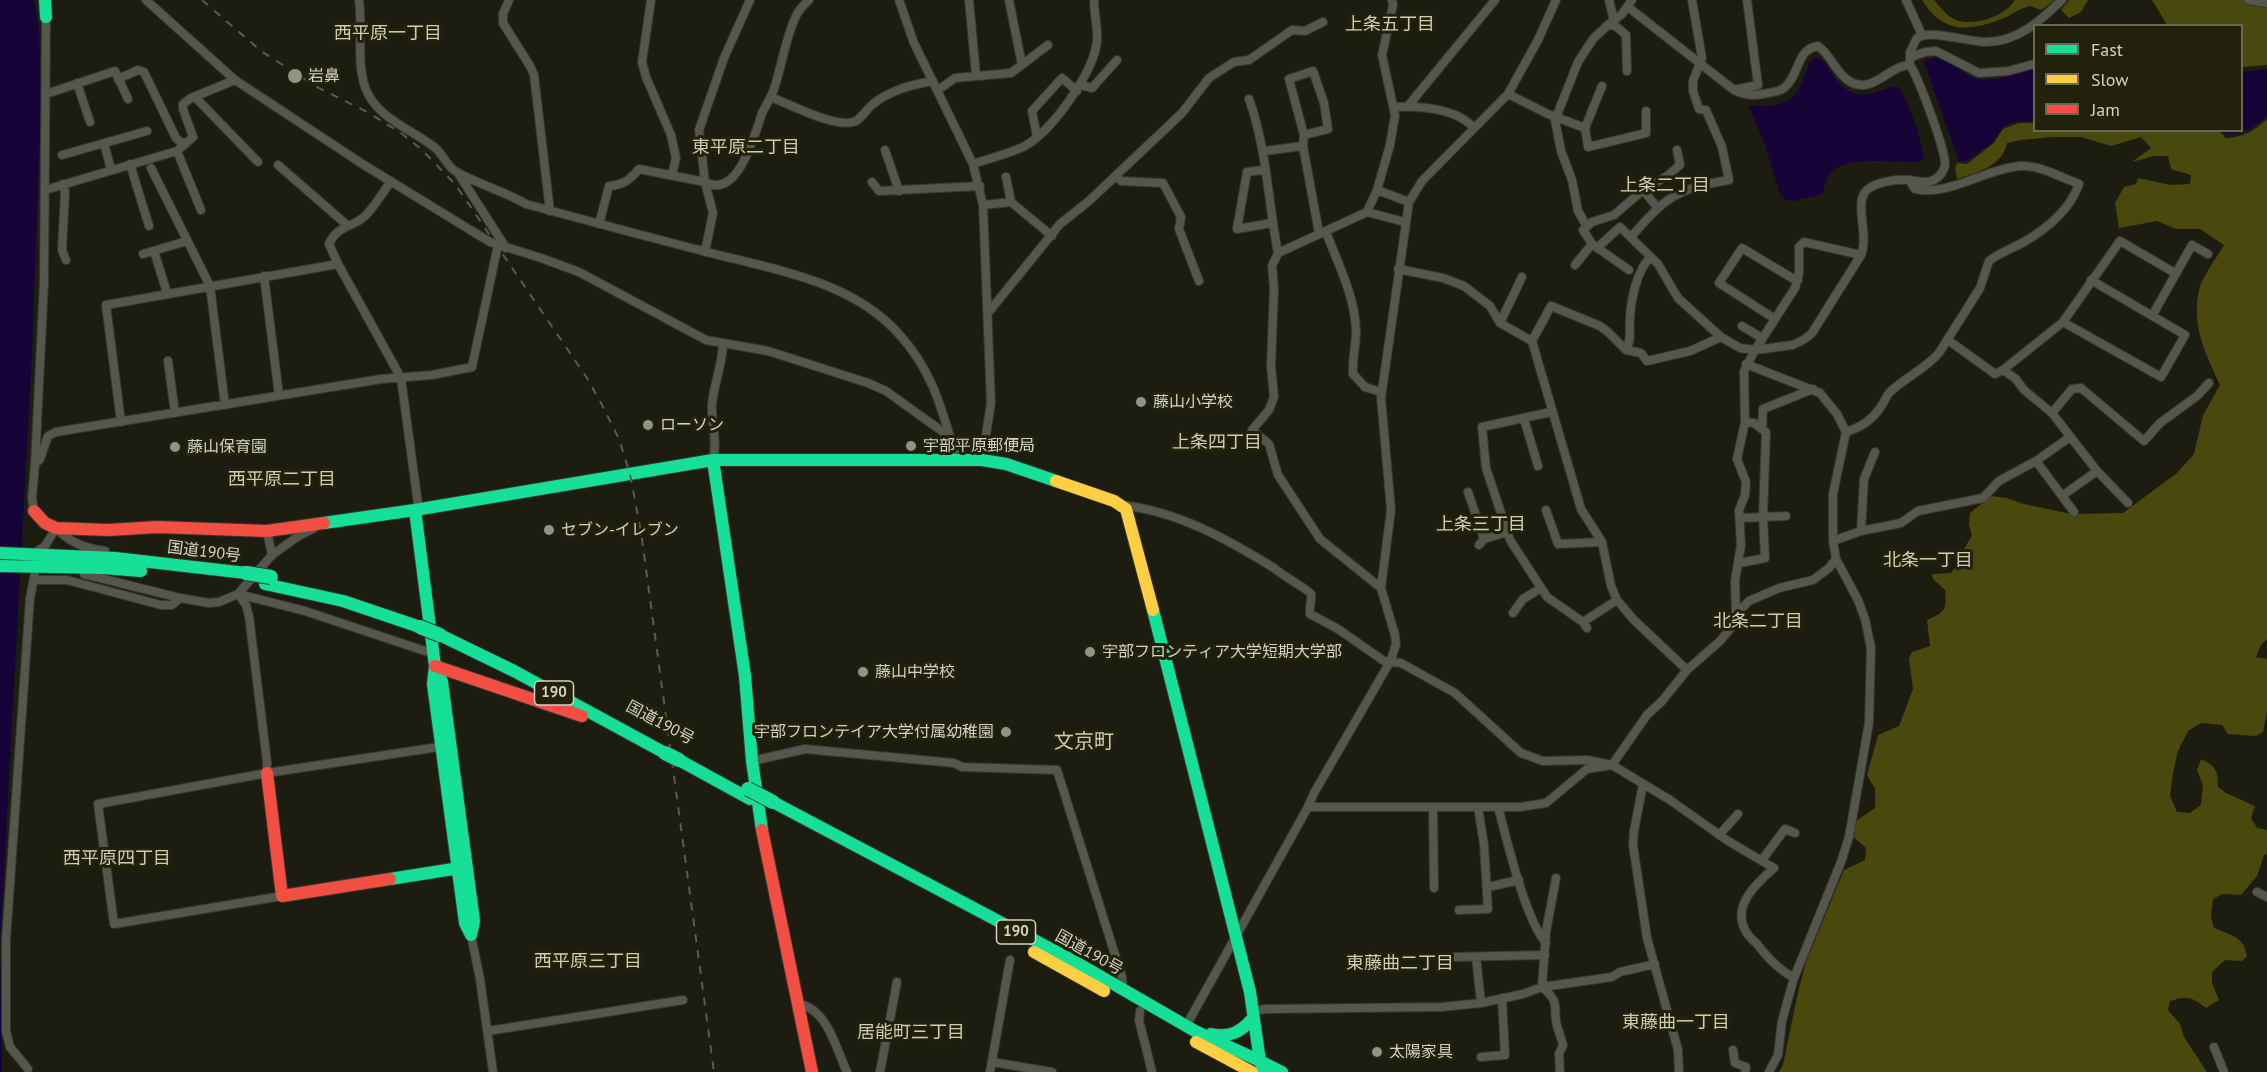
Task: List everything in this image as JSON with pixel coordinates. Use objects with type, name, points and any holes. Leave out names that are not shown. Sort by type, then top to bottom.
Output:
[{"type":"main road","points":[[45,0],[46,18]]},
{"type":"main road","points":[[713,460],[745,676],[752,761],[764,840],[812,1072]]},
{"type":"main road","points":[[34,511],[45,523],[56,528],[108,530],[157,527],[267,531],[415,510],[713,460],[982,460],[1006,464],[1114,501],[1121,505],[1129,516],[1250,992],[1262,1068]]},
{"type":"main road","points":[[415,510],[434,660],[433,684],[446,746]]},
{"type":"main road","name":"国道190号","points":[[0,553],[32,567],[115,558],[221,569],[241,583]]},
{"type":"main road","name":"国道190号","points":[[0,566],[103,568],[241,583],[268,581],[345,593],[478,645],[1252,1072]]},
{"type":"main road","name":"国道190号","points":[[440,631],[614,726],[671,752]]},
{"type":"main road","points":[[434,660],[462,676],[614,726]]},
{"type":"main road","points":[[434,660],[442,682],[446,746],[462,867],[474,921],[471,935]]},
{"type":"main road","points":[[442,682],[448,676],[462,676]]},
{"type":"main road","points":[[267,773],[282,896],[462,867]]},
{"type":"main road","name":"国道190号","points":[[773,807],[1072,960],[1262,1068],[1282,1072]]},
{"type":"main road","points":[[1190,1028],[1229,1036],[1244,1029],[1253,1015]]},
{"type":"main road","name":"国道190号","points":[[1223,1056],[1239,1072]]},
{"type":"street","points":[[146,0],[235,80],[391,181],[502,247],[579,272],[706,340],[768,351],[868,383],[886,391],[950,437]]},
{"type":"street","points":[[359,0],[362,21],[360,65],[369,96],[382,112],[437,148],[448,166],[526,204],[804,278],[851,297],[877,313],[900,334],[931,378],[957,460]]},
{"type":"street","points":[[509,0],[503,14],[503,23],[534,75],[550,211]]},
{"type":"street","points":[[651,0],[642,62],[670,135],[676,158],[672,175]]},
{"type":"street","points":[[705,252],[713,213],[705,182],[699,130],[724,58],[750,0]]},
{"type":"street","points":[[599,224],[609,186],[620,185],[628,181],[639,169],[718,185],[732,179],[752,146],[771,97],[797,13],[809,0]]},
{"type":"street","points":[[899,0],[914,43],[973,164],[980,186],[983,206],[991,403],[982,460]]},
{"type":"street","points":[[969,0],[976,75]]},
{"type":"street","points":[[1009,0],[1022,65]]},
{"type":"street","points":[[973,164],[1024,146],[1037,137],[1078,88],[1097,39],[1094,0]]},
{"type":"street","points":[[1367,212],[1377,190],[1390,146],[1395,107],[1390,96],[1382,55],[1393,5],[1392,0]]},
{"type":"street","points":[[1408,106],[1495,0]]},
{"type":"street","points":[[1190,1028],[1235,937],[1314,793],[1391,660],[1396,644],[1381,588],[1391,527],[1391,510],[1381,418],[1381,392],[1409,202],[1422,181],[1508,94],[1556,0]]},
{"type":"street","points":[[1609,0],[1612,23],[1626,35],[1627,71]]},
{"type":"street","points":[[1631,237],[1658,207],[1685,189],[1729,180],[1722,147],[1706,110],[1699,109],[1693,91],[1693,81],[1702,58],[1692,0]]},
{"type":"street","points":[[1734,90],[1758,85],[1747,0]]},
{"type":"street","points":[[2035,24],[2062,0]]},
{"type":"street","points":[[2248,0],[2267,3]]},
{"type":"street","points":[[1905,1],[1922,35]]},
{"type":"street","points":[[1586,225],[1578,211],[1572,180],[1556,131],[1556,117],[1578,62],[1593,39],[1630,3],[1700,63],[1734,90],[1743,94],[1755,95],[1783,89],[1792,78],[1803,52],[1810,47],[1818,46],[1846,80],[1860,85],[1874,82],[1925,51],[1936,51],[1979,73],[2008,71],[2033,64]]},
{"type":"street","points":[[34,511],[32,498],[44,282],[46,18]]},
{"type":"street","points":[[988,313],[1060,224],[1089,201],[1182,112],[1209,78],[1234,62],[1249,60],[1292,30],[1305,31],[1323,22]]},
{"type":"street","points":[[1575,265],[1620,227],[1663,271],[1678,298],[1721,338],[1740,348],[1755,350],[1781,347],[1805,339],[1812,333],[1861,255],[1865,241],[1861,205],[1863,195],[1873,186],[1909,180],[1930,182],[1938,178],[1944,170],[1945,162],[1940,141],[1911,61],[1911,47],[1917,38],[1922,35],[1986,42],[1997,41],[2014,37],[2033,25]]},
{"type":"street","points":[[938,90],[955,78],[1011,73],[1048,45]]},
{"type":"street","points":[[1037,137],[1032,111],[1062,78],[1078,88],[1092,88],[1117,60]]},
{"type":"street","points":[[118,79],[141,70],[176,138],[184,145]]},
{"type":"street","points":[[46,94],[115,71],[128,99]]},
{"type":"street","points":[[1304,135],[1328,129],[1324,103],[1313,71],[1289,79],[1304,135],[1303,146],[1322,233],[1349,290],[1354,310],[1356,330],[1353,374],[1365,387],[1381,392]]},
{"type":"street","points":[[45,190],[177,151],[193,137],[183,104],[235,80]]},
{"type":"street","points":[[771,97],[824,119],[850,122],[856,120],[875,102],[896,90],[933,81]]},
{"type":"street","points":[[78,83],[90,122]]},
{"type":"street","points":[[1602,86],[1585,128],[1588,147],[1646,133],[1646,111]]},
{"type":"street","points":[[1508,94],[1585,128]]},
{"type":"street","points":[[195,97],[258,162]]},
{"type":"street","points":[[1249,99],[1264,152],[1264,170],[1278,253],[1272,266],[1274,288],[1271,366],[1274,397],[1269,410],[1252,430],[1269,444],[1278,475],[1320,539],[1381,588]]},
{"type":"street","points":[[1395,107],[1408,106],[1458,115],[1474,128]]},
{"type":"street","points":[[62,154],[147,131]]},
{"type":"street","points":[[104,143],[111,170]]},
{"type":"street","points":[[1264,152],[1303,146]]},
{"type":"street","points":[[885,150],[899,191]]},
{"type":"street","points":[[1629,270],[1595,246],[1583,230],[1586,225],[1614,215],[1643,189],[1667,176],[1680,165],[1677,150]]},
{"type":"street","points":[[177,151],[201,210]]},
{"type":"street","points":[[130,164],[149,226]]},
{"type":"street","points":[[278,165],[347,225]]},
{"type":"street","points":[[1846,432],[1858,428],[1875,414],[1891,392],[1931,362],[1948,340],[1980,288],[1989,261],[2035,235],[2052,221],[2073,200],[2079,184],[2024,166],[2002,169],[1932,190],[1915,189],[1909,180]]},
{"type":"street","points":[[151,168],[210,286],[225,405]]},
{"type":"street","points":[[1264,170],[1247,172],[1237,229],[1272,223]]},
{"type":"street","points":[[35,464],[40,459],[48,436],[56,432],[381,379],[451,373],[472,367],[502,247],[458,172]]},
{"type":"street","points":[[1115,176],[1121,181],[1163,183],[1181,218],[1179,230],[1199,281]]},
{"type":"street","points":[[1006,177],[1011,202],[1052,236]]},
{"type":"street","points":[[391,181],[363,217],[347,225],[333,237],[329,244],[401,378],[418,504],[415,510]]},
{"type":"street","points":[[872,182],[879,191],[980,186]]},
{"type":"street","points":[[63,184],[65,192],[62,250],[66,260]]},
{"type":"street","points":[[1643,189],[1658,207]]},
{"type":"street","points":[[1377,190],[1409,202]]},
{"type":"street","points":[[983,206],[1011,202]]},
{"type":"street","points":[[1278,253],[1367,212],[1406,222]]},
{"type":"street","points":[[143,254],[187,241]]},
{"type":"street","points":[[1948,340],[1995,374],[2003,370],[2063,322],[2120,241],[2175,273]]},
{"type":"street","points":[[1736,614],[1735,582],[1740,563],[1741,518],[1739,510],[1745,495],[1746,482],[1737,459],[1745,422],[1744,371],[1746,364],[1795,288],[1798,280],[1799,247],[1804,242],[1861,255]]},
{"type":"street","points":[[2152,316],[2192,245],[2208,254]]},
{"type":"street","points":[[1775,319],[1719,284],[1742,248],[1792,279],[1798,280]]},
{"type":"street","points":[[154,251],[166,293]]},
{"type":"street","points":[[1626,350],[1629,344],[1633,301],[1641,270],[1651,257]]},
{"type":"street","points":[[121,422],[106,305],[338,264]]},
{"type":"street","points":[[1398,269],[1443,278],[1464,286],[1490,306],[1500,323],[1532,341]]},
{"type":"street","points":[[264,276],[279,395]]},
{"type":"street","points":[[1500,323],[1521,277]]},
{"type":"street","points":[[2063,322],[2161,377],[2186,335],[2091,280]]},
{"type":"street","points":[[1687,670],[1633,619],[1617,600],[1611,586],[1602,542],[1581,509],[1532,341],[1551,306],[1600,326],[1626,350],[1641,353],[1647,361],[1690,351],[1721,338]]},
{"type":"street","points":[[1742,326],[1762,338]]},
{"type":"street","points":[[713,460],[716,448],[712,408],[713,393],[722,363],[723,344]]},
{"type":"street","points":[[168,361],[175,413]]},
{"type":"street","points":[[1746,364],[1820,393],[1830,402],[1846,432],[1833,494],[1833,541],[1836,559],[1858,600],[1867,628],[1871,656],[1869,723],[1849,837],[1794,978],[1782,1021],[1778,1055],[1769,1072]]},
{"type":"street","points":[[2003,370],[2016,379],[2024,390],[2052,413],[2097,471],[2128,502]]},
{"type":"street","points":[[2052,413],[2072,389],[2081,388],[2144,441],[2160,423],[2196,396],[2209,383]]},
{"type":"street","points":[[1762,429],[1763,409],[1813,389]]},
{"type":"street","points":[[1551,412],[1482,428],[1486,468],[1507,532],[1546,597],[1585,625],[1617,600]]},
{"type":"street","points":[[1524,419],[1538,466]]},
{"type":"street","points":[[1740,563],[1765,558],[1762,516],[1766,432],[1754,423],[1745,422]]},
{"type":"street","points":[[1833,541],[1861,531],[1901,523],[1918,511],[1983,498],[1999,481],[2036,461],[2070,437]]},
{"type":"street","points":[[1861,531],[1864,479],[1875,452]]},
{"type":"street","points":[[2036,461],[2074,512]]},
{"type":"street","points":[[2062,496],[2097,471]]},
{"type":"street","points":[[1468,492],[1481,542],[1507,532]]},
{"type":"street","points":[[1121,505],[1139,507],[1205,529],[1274,568],[1282,576],[1308,590],[1311,595],[1310,614],[1338,629],[1384,661],[1391,660],[1419,671],[1455,693],[1521,753],[1543,761],[1587,760],[1612,765],[1671,800],[1719,835],[1774,867],[1747,897],[1741,916],[1745,930],[1770,960],[1794,978]]},
{"type":"street","points":[[1546,510],[1558,544],[1602,542]]},
{"type":"street","points":[[1741,518],[1786,516]]},
{"type":"street","points":[[32,567],[96,576],[180,598],[209,603],[219,602],[272,555],[297,537],[321,524]]},
{"type":"street","points":[[28,1069],[10,1047],[6,1032],[6,940],[32,567],[56,528],[80,546],[189,561],[221,569]]},
{"type":"street","points":[[267,531],[272,555]]},
{"type":"street","points":[[1308,807],[1520,807],[1546,803],[1587,769],[1612,765],[1641,723],[1687,670],[1720,641],[1730,629],[1736,614],[1749,601],[1765,593],[1812,580],[1829,568],[1836,559]]},
{"type":"street","points":[[241,583],[434,660]]},
{"type":"street","points":[[241,583],[249,616],[267,773]]},
{"type":"street","points":[[1513,613],[1523,599],[1541,588]]},
{"type":"street","points":[[282,896],[114,924],[98,804],[267,773],[446,746]]},
{"type":"street","points":[[752,761],[805,749],[954,762],[962,767],[1057,770],[1122,977],[1123,991]]},
{"type":"street","points":[[1643,784],[1633,845],[1647,938],[1678,1050],[1679,1072]]},
{"type":"street","points":[[1433,807],[1434,888]]},
{"type":"street","points":[[1458,910],[1488,909],[1488,887],[1478,807]]},
{"type":"street","points":[[1498,807],[1519,880],[1538,934],[1546,943]]},
{"type":"street","points":[[1719,835],[1738,814]]},
{"type":"street","points":[[1762,860],[1785,830],[1795,833]]},
{"type":"street","points":[[1542,987],[1556,878]]},
{"type":"street","points":[[1488,887],[1519,880]]},
{"type":"street","points":[[2257,892],[2267,897]]},
{"type":"street","points":[[471,935],[493,1072]]},
{"type":"street","points":[[1452,957],[1545,955]]},
{"type":"street","points":[[1476,957],[1481,1003]]},
{"type":"street","points":[[990,1072],[1010,960]]},
{"type":"street","points":[[1253,1015],[1266,1009],[1441,1007],[1481,1003],[1542,987],[1612,977],[1620,972],[1655,964]]},
{"type":"street","points":[[880,1072],[897,982]]},
{"type":"street","points":[[1542,987],[1556,1004],[1556,1024],[1563,1045],[1559,1054],[1560,1072]]},
{"type":"street","points":[[1482,1057],[1505,1055],[1502,998]]},
{"type":"street","points":[[488,1031],[683,1000]]},
{"type":"street","points":[[799,1004],[810,1006],[819,1014],[847,1072]]},
{"type":"street","points":[[1140,1011],[1139,1020],[1152,1072]]},
{"type":"street","points":[[2214,1047],[2224,1072]]},
{"type":"street","points":[[1733,1050],[1735,1064],[1746,1067],[1745,1072]]},
{"type":"street","points":[[992,1062],[1052,1072]]},
{"type":"shaded area","points":[[0,0],[34,0],[39,29],[41,101],[32,353],[0,944]]},
{"type":"shaded area","points":[[1922,0],[1934,0],[1951,18],[1974,22],[1998,15],[2011,6],[2015,0],[2055,0],[2041,10],[2030,6],[1991,23],[1958,27],[1939,19]]},
{"type":"shaded area","points":[[2069,0],[2088,0],[2081,12],[2069,18],[2061,10]]},
{"type":"shaded area","points":[[2152,0],[2267,0],[2267,65],[2243,67],[2243,24],[2166,23]]},
{"type":"shaded area","points":[[1815,58],[1822,60],[1836,79],[1851,92],[1865,94],[1897,86],[1910,109],[1924,158],[1919,162],[1848,163],[1831,172],[1822,194],[1794,201],[1785,200],[1780,194],[1765,145],[1749,106],[1779,104],[1793,97],[1798,92],[1810,61]]},
{"type":"shaded area","points":[[1932,58],[1940,59],[1973,77],[1986,80],[2033,69],[2033,120],[2015,122],[2003,127],[1992,143],[1964,162],[1959,161],[1924,62]]},
{"type":"shaded area","points":[[2267,69],[2267,115],[2258,124],[2243,131],[2243,72]]},
{"type":"shaded area","points":[[2267,119],[2267,639],[2261,645],[2256,657],[2267,659],[2267,711],[2263,732],[2256,736],[2228,734],[2222,725],[2201,723],[2188,731],[2178,751],[2170,796],[2177,812],[2190,813],[2201,805],[2203,785],[2197,770],[2201,759],[2215,770],[2218,787],[2255,806],[2251,818],[2257,828],[2267,830],[2267,854],[2264,855],[2257,876],[2241,895],[2222,894],[2213,899],[2211,916],[2214,928],[2240,941],[2247,956],[2242,961],[2225,960],[2212,972],[2212,983],[2219,1000],[2206,1008],[2190,998],[2170,1001],[2168,1010],[2180,1024],[2184,1037],[2207,1072],[1779,1072],[1783,1065],[1806,962],[1844,870],[1865,860],[1866,848],[1854,837],[1856,821],[1875,808],[1875,789],[1867,775],[1878,735],[1899,726],[1913,689],[1909,659],[1912,652],[1930,646],[1927,620],[1944,610],[1945,590],[1933,579],[1932,574],[1951,573],[1972,536],[1969,524],[1970,513],[1991,496],[2071,514],[2123,513],[2177,473],[2194,454],[2203,415],[2220,385],[2201,339],[2197,303],[2203,279],[2224,245],[2200,229],[2176,229],[2157,221],[2119,228],[2115,203],[2124,187],[2136,184],[2138,178],[2171,185],[2190,184],[2191,175],[2171,169],[2168,156],[2154,156],[2132,162],[2151,148],[2141,137],[2111,146],[2081,137],[2052,137],[2007,143],[2000,158],[1994,163],[1957,179],[1955,168],[1957,163],[1967,164],[1994,143],[2003,129],[2019,123],[2033,123],[2033,132],[2220,132],[2226,138],[2248,133]]},
{"type":"shaded area","points":[[0,944],[2,1072],[0,1072]]},
{"type":"railway","points":[[202,0],[261,51],[317,87],[369,113],[401,133],[421,149],[455,184],[587,378],[619,439],[630,474],[641,532],[714,1072]]},
{"type":"traffic: fast","points":[[45,0],[46,17]]},
{"type":"traffic: fast","points":[[713,460],[745,676],[752,761],[762,830]]},
{"type":"traffic: fast","points":[[324,523],[713,460],[982,460],[1006,464],[1056,481]]},
{"type":"traffic: fast","points":[[415,510],[435,666],[433,684],[465,923],[471,935]]},
{"type":"traffic: fast","points":[[0,553],[115,558],[246,573]]},
{"type":"traffic: fast","points":[[0,566],[141,571]]},
{"type":"traffic: fast","points":[[246,573],[271,577]]},
{"type":"traffic: fast","points":[[265,584],[343,601],[420,627]]},
{"type":"traffic: fast","points":[[1153,610],[1250,992],[1260,1061],[1282,1072]]},
{"type":"traffic: fast","points":[[420,627],[440,635]]},
{"type":"traffic: fast","points":[[440,635],[514,671],[665,753]]},
{"type":"traffic: fast","points":[[436,667],[442,682],[474,921],[471,935]]},
{"type":"traffic: fast","points":[[665,753],[679,760]]},
{"type":"traffic: fast","points":[[679,760],[750,799]]},
{"type":"traffic: fast","points":[[748,789],[773,802]]},
{"type":"traffic: fast","points":[[773,802],[1072,960],[1195,1031],[1260,1061],[1264,1072]]},
{"type":"traffic: fast","points":[[390,879],[466,867]]},
{"type":"traffic: fast","points":[[1211,1034],[1235,1033],[1253,1018]]},
{"type":"traffic: slow","points":[[1056,481],[1114,501],[1126,509],[1153,610]]},
{"type":"traffic: slow","points":[[1034,952],[1104,991]]},
{"type":"traffic: slow","points":[[1196,1042],[1252,1072]]},
{"type":"traffic: jam","points":[[34,511],[45,523],[56,528],[108,530],[157,527],[267,531],[324,523]]},
{"type":"traffic: jam","points":[[435,666],[582,716]]},
{"type":"traffic: jam","points":[[267,773],[282,896],[390,879]]},
{"type":"traffic: jam","points":[[762,830],[812,1072]]},
{"type":"place","name":"岩鼻","points":[[295,76]]},
{"type":"place","name":"藤山小学校","points":[[1141,402]]},
{"type":"place","name":"ローソン","points":[[648,425]]},
{"type":"place","name":"宇部平原郵便局","points":[[911,446]]},
{"type":"place","name":"藤山保育園","points":[[175,447]]},
{"type":"place","name":"セブン-イレブン","points":[[549,530]]},
{"type":"place","name":"宇部フロンティア大学短期大学部","points":[[1090,652]]},
{"type":"place","name":"藤山中学校","points":[[863,672]]},
{"type":"place","name":"宇部フロンテイア大学付属幼稚園","points":[[1006,732]]},
{"type":"place","name":"太陽家具","points":[[1377,1052]]},
{"type":"district","name":"上条五丁目","points":[[1390,25]]},
{"type":"district","name":"西平原一丁目","points":[[388,34]]},
{"type":"district","name":"東平原二丁目","points":[[746,148]]},
{"type":"district","name":"上条二丁目","points":[[1665,186]]},
{"type":"district","name":"上条四丁目","points":[[1217,443]]},
{"type":"district","name":"西平原二丁目","points":[[282,480]]},
{"type":"district","name":"上条三丁目","points":[[1481,525]]},
{"type":"district","name":"北条一丁目","points":[[1928,561]]},
{"type":"district","name":"北条二丁目","points":[[1758,622]]},
{"type":"district","name":"文京町","points":[[1084,742]]},
{"type":"district","name":"西平原四丁目","points":[[117,859]]},
{"type":"district","name":"西平原三丁目","points":[[588,962]]},
{"type":"district","name":"東藤曲二丁目","points":[[1400,964]]},
{"type":"district","name":"東藤曲一丁目","points":[[1676,1023]]},
{"type":"district","name":"居能町三丁目","points":[[911,1033]]}]
